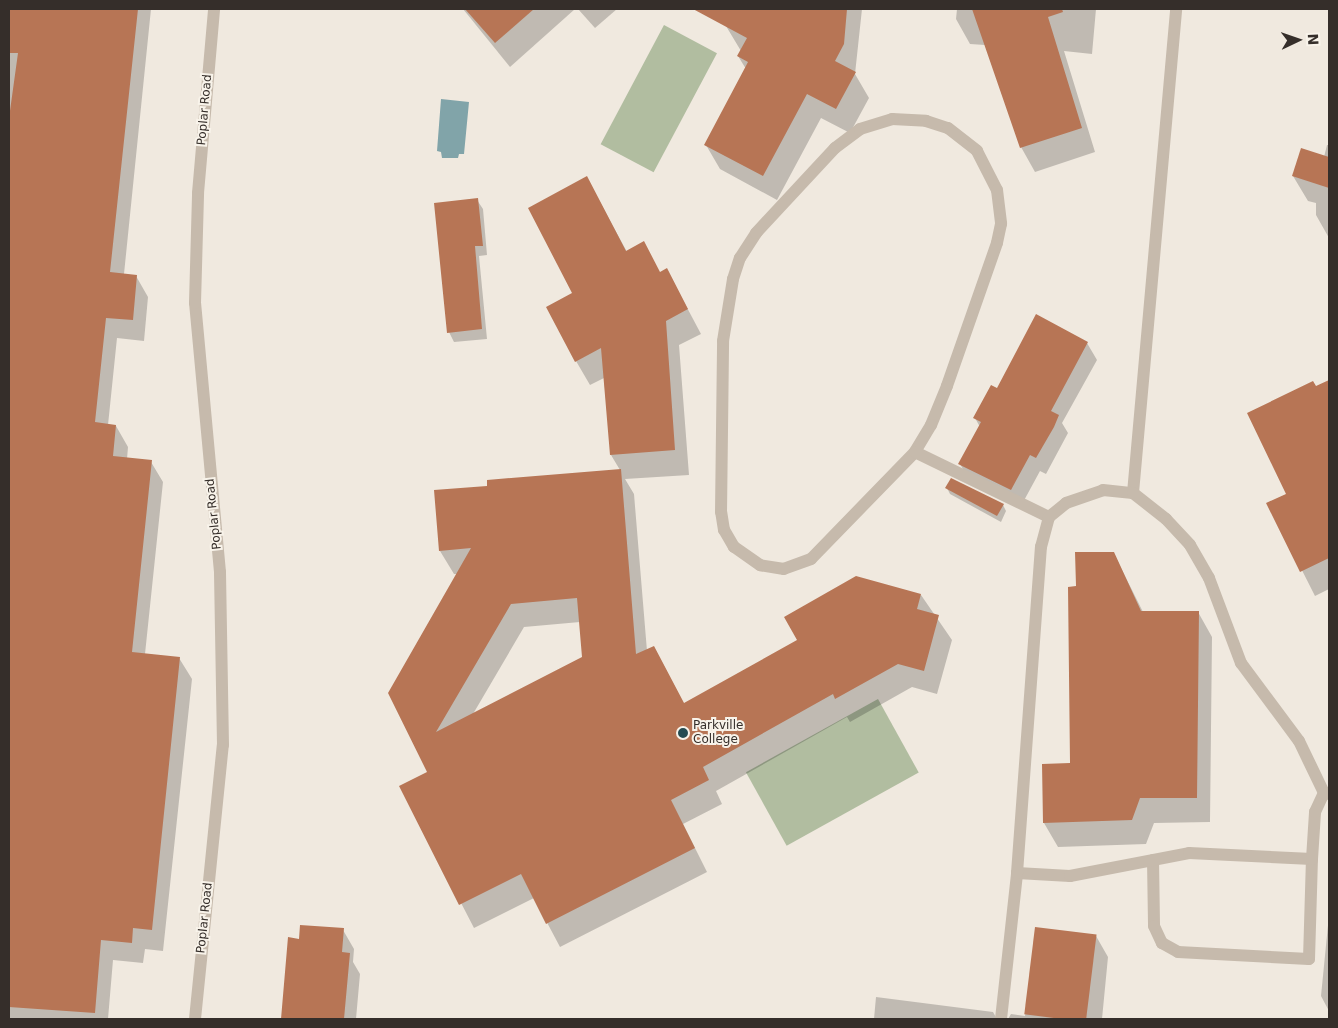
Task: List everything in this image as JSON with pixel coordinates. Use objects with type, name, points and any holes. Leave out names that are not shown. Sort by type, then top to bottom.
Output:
[{"type":"street","name":"Poplar Road","points":[[195,1019],[223,745],[220,572],[195,303],[198,193],[214,9]]},
{"type":"street","points":[[1133,494],[1176,9]]},
{"type":"street","points":[[892,119],[926,121],[964,137],[977,152],[989,171],[1000,207],[1000,224],[991,262],[931,426],[915,452],[821,550],[800,565],[774,569],[760,565],[734,546],[724,530],[721,512],[723,341],[727,308],[740,258],[756,233],[834,148],[860,129],[892,119]]},
{"type":"street","points":[[915,452],[1049,517]]},
{"type":"street","points":[[1001,1019],[1017,873],[1041,547],[1049,517],[1066,503],[1084,495],[1103,490],[1133,494],[1166,519],[1190,545],[1209,578],[1241,663],[1299,741],[1327,794],[1315,812],[1310,960],[1178,952],[1162,943],[1154,926],[1154,860]]},
{"type":"street","points":[[1017,873],[1070,876],[1189,853],[1312,859]]},
{"type":"green space","points":[[664,25],[717,53],[654,172],[601,144]]},
{"type":"green space","points":[[878,699],[919,772],[787,846],[746,772]]},
{"type":"water","points":[[441,99],[469,102],[464,154],[459,154],[458,158],[442,158],[441,152],[437,151]]},
{"type":"building","points":[[9,9],[138,9],[110,272],[137,275],[133,320],[106,318],[95,422],[116,425],[113,456],[152,460],[132,652],[180,657],[152,930],[133,928],[132,943],[101,940],[95,1013],[9,1007],[9,118],[18,53],[9,53]]},
{"type":"building","points":[[465,9],[534,9],[495,43]]},
{"type":"building","points":[[693,9],[847,9],[844,44],[835,61],[856,72],[836,109],[807,94],[763,176],[704,145],[748,62],[737,56],[747,38]]},
{"type":"building","points":[[972,9],[1062,9],[1063,12],[1048,17],[1082,128],[1020,148]]},
{"type":"building","points":[[1301,148],[1329,157],[1329,188],[1292,176]]},
{"type":"building","points":[[587,176],[626,251],[644,241],[660,272],[667,268],[688,309],[666,321],[675,450],[610,455],[601,348],[575,362],[546,307],[572,293],[528,208]]},
{"type":"building","points":[[478,198],[483,246],[475,246],[482,329],[447,333],[434,203]]},
{"type":"building","points":[[1036,314],[1088,342],[1051,411],[1059,415],[1054,427],[1036,458],[1030,455],[1011,490],[958,464],[981,422],[973,418],[991,385],[997,388]]},
{"type":"building","points":[[1329,380],[1329,558],[1300,572],[1266,503],[1286,494],[1247,413],[1313,381],[1316,386]]},
{"type":"building","points":[[621,469],[636,654],[654,646],[684,703],[797,640],[784,617],[856,576],[921,594],[917,609],[939,615],[924,671],[898,664],[835,699],[833,694],[703,767],[709,780],[671,800],[695,848],[546,924],[521,874],[459,905],[399,786],[427,772],[388,693],[471,548],[439,551],[434,490],[487,486],[487,480]],"holes":[[[577,598],[582,657],[436,732],[511,604]]]},
{"type":"building","points":[[951,478],[1004,504],[997,516],[945,488]]},
{"type":"building","points":[[1075,552],[1114,552],[1141,611],[1199,611],[1197,798],[1140,798],[1132,820],[1043,823],[1042,764],[1070,763],[1068,587],[1076,586]]},
{"type":"building","points":[[300,925],[344,928],[342,952],[350,953],[344,1019],[281,1019],[288,937],[299,939]]},
{"type":"building","points":[[1035,927],[1097,935],[1086,1019],[1062,1019],[1024,1014]]},
{"type":"place","name":"Parkville College","points":[[683,733]]}]
